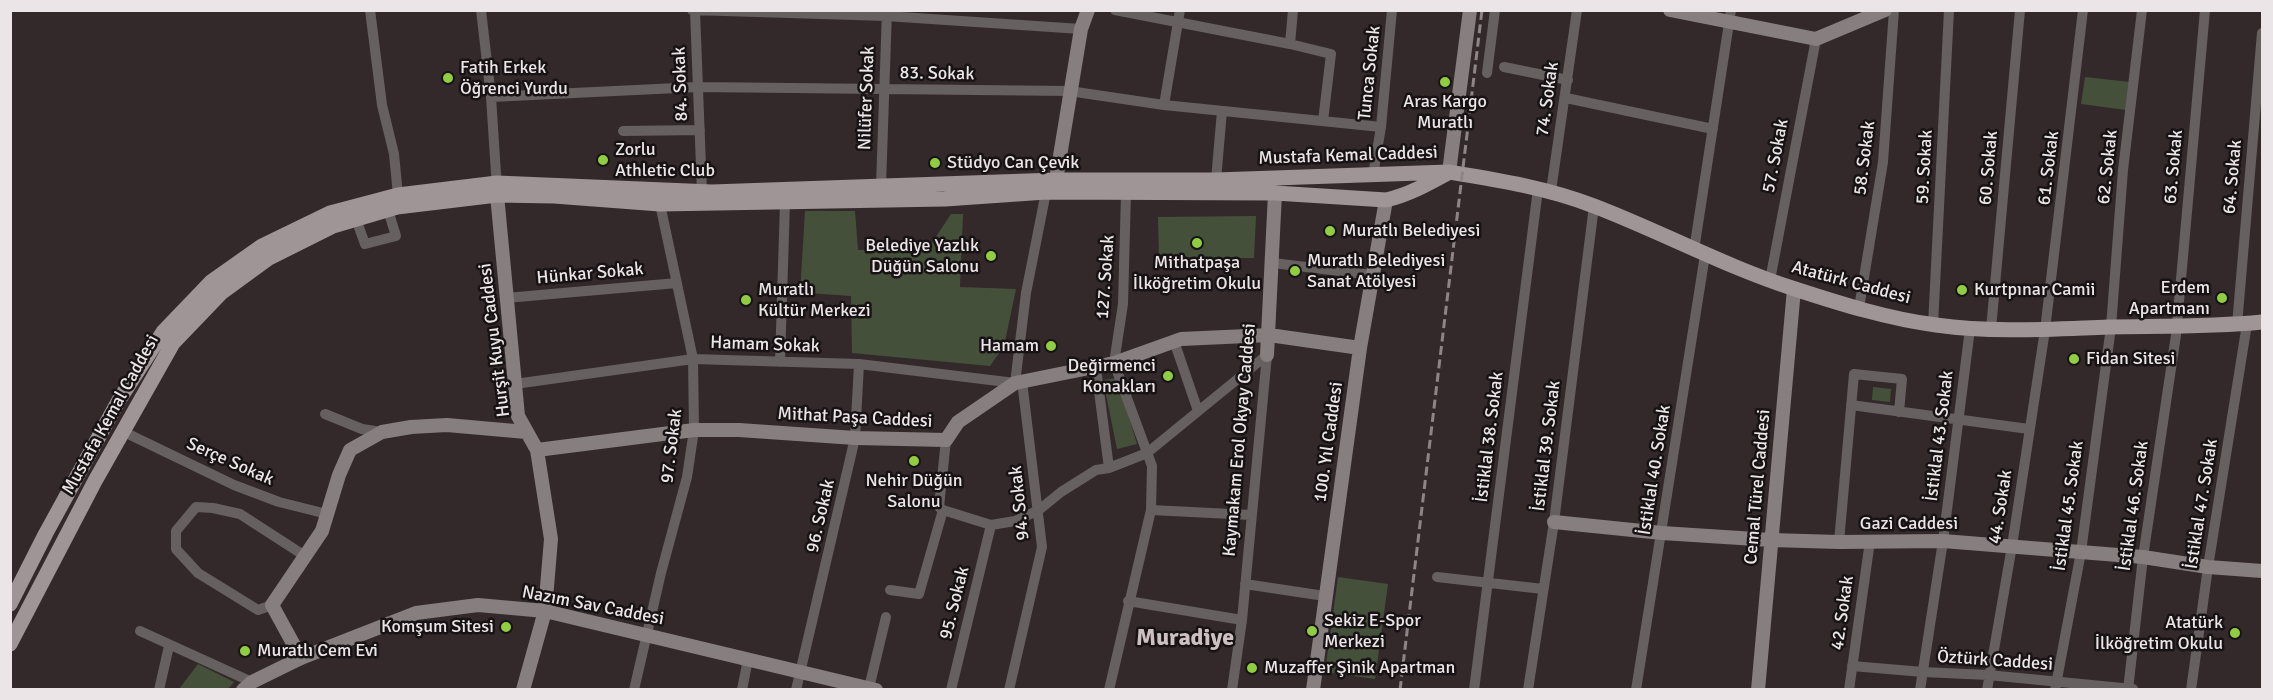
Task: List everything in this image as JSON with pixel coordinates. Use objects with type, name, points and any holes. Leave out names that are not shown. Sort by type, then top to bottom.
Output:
[{"type":"main road","name":"Mustafa Kemal Caddesi","points":[[10,604],[119,400],[163,332],[211,282],[262,246],[330,213],[398,195],[497,189],[860,194],[1449,172]]},
{"type":"main road","name":"Mustafa Kemal Caddesi","points":[[1051,186],[1125,193],[1275,194],[1387,199],[1428,184],[1449,172]]},
{"type":"main road","name":"Atatürk Caddesi","points":[[1449,172],[1470,174],[1544,190],[1594,206],[1699,253],[1794,289],[1859,308],[1933,325],[1970,329],[2045,330],[2176,327],[2262,322]]},
{"type":"main road","points":[[1373,175],[1387,199],[1403,185],[1401,174]]},
{"type":"main road","name":"Mustafa Kemal Caddesi","points":[[10,644],[122,431],[173,343],[221,293],[269,258],[333,226],[388,210],[497,189],[660,204],[785,202],[860,194],[881,186],[945,191]]},
{"type":"street","points":[[370,10],[382,105],[394,154],[398,195]]},
{"type":"street","points":[[481,10],[497,189]]},
{"type":"street","points":[[1051,186],[1081,28],[1088,10]]},
{"type":"street","points":[[1116,10],[1331,54],[1323,121]]},
{"type":"street","points":[[1164,105],[1180,10]]},
{"type":"street","points":[[1290,44],[1293,10]]},
{"type":"street","name":"Tunca Sokak","points":[[1373,175],[1382,127],[1392,10]]},
{"type":"street","points":[[1449,172],[1470,10]]},
{"type":"street","points":[[1487,73],[1495,10]]},
{"type":"street","name":"74. Sokak","points":[[1544,190],[1566,98],[1577,10]]},
{"type":"street","points":[[1670,10],[1730,17],[1816,39],[1885,10]]},
{"type":"street","name":"58. Sokak","points":[[1859,308],[1883,162],[1894,10]]},
{"type":"street","name":"59. Sokak","points":[[1933,325],[1949,10]]},
{"type":"street","name":"60. Sokak","points":[[1991,329],[2020,10]]},
{"type":"street","name":"61. Sokak","points":[[2045,330],[2083,10]]},
{"type":"street","name":"62. Sokak","points":[[2111,327],[2124,170],[2142,10]]},
{"type":"street","name":"63. Sokak","points":[[2176,327],[2205,10]]},
{"type":"street","points":[[694,11],[886,13],[1081,28]]},
{"type":"street","name":"84. Sokak","points":[[694,11],[702,192]]},
{"type":"street","name":"Nilüfer Sokak","points":[[881,186],[886,13]]},
{"type":"street","name":"İstiklal 40. Sokak","points":[[1636,690],[1662,533],[1713,129],[1730,17]]},
{"type":"street","name":"64. Sokak","points":[[2242,324],[2262,33]]},
{"type":"street","name":"57. Sokak","points":[[1770,280],[1816,39]]},
{"type":"street","points":[[1504,67],[1568,80]]},
{"type":"street","name":"83. Sokak","points":[[490,97],[698,87],[1069,92],[1164,105],[1382,127]]},
{"type":"street","points":[[1566,98],[1713,129]]},
{"type":"street","points":[[1215,180],[1222,111]]},
{"type":"street","points":[[623,131],[700,130]]},
{"type":"street","name":"94. Sokak","points":[[1009,690],[1042,547],[1039,510],[1019,382],[1026,293],[1051,186]]},
{"type":"street","name":"Hurşit Kuyu Caddesi","points":[[497,189],[518,416],[537,450],[551,539],[545,610],[523,690]]},
{"type":"street","name":"İstiklal 38. Sokak","points":[[1473,690],[1544,190]]},
{"type":"street","name":"127. Sokak","points":[[1114,363],[1123,304],[1125,193]]},
{"type":"street","name":"Kaymakam Erol Okyay Caddesi","points":[[1232,690],[1242,620],[1269,335],[1275,194]]},
{"type":"street","name":"100. Yıl Caddesi","points":[[1313,690],[1360,348],[1387,199]]},
{"type":"street","points":[[780,362],[785,202]]},
{"type":"street","name":"97. Sokak","points":[[634,690],[661,573],[687,477],[694,430],[693,359],[660,204]]},
{"type":"street","name":"İstiklal 39. Sokak","points":[[1528,690],[1554,522],[1594,206]]},
{"type":"street","points":[[356,219],[365,244],[396,236],[388,210]]},
{"type":"street","points":[[1273,263],[1372,274]]},
{"type":"street","name":"Hünkar Sokak","points":[[506,298],[677,283]]},
{"type":"street","name":"Cemal Türel Caddesi","points":[[1758,690],[1794,289]]},
{"type":"street","name":"İstiklal 47. Sokak","points":[[2191,690],[2242,324]]},
{"type":"street","name":"İstiklal 45. Sokak","points":[[2056,686],[2081,552],[2111,327]]},
{"type":"street","name":"İstiklal 46. Sokak","points":[[2128,689],[2142,557],[2176,327]]},
{"type":"street","name":"İstiklal 43. Sokak","points":[[1920,690],[1970,329]]},
{"type":"street","name":"44. Sokak","points":[[1987,690],[2045,330]]},
{"type":"street","name":"Mithat Paşa Caddesi","points":[[537,450],[694,430],[946,440],[958,422],[1019,382],[1096,368],[1174,342],[1201,337],[1269,335],[1360,348]]},
{"type":"street","points":[[1174,342],[1198,411]]},
{"type":"street","points":[[941,508],[991,525],[1015,521],[1039,510],[1061,492],[1096,470],[1109,468],[1147,453],[1267,355]]},
{"type":"street","name":"Hamam Sokak","points":[[515,384],[693,359],[859,364],[1019,382]]},
{"type":"street","points":[[1109,690],[1151,510],[1152,466],[1114,363]]},
{"type":"street","name":"96. Sokak","points":[[796,690],[855,438],[859,364]]},
{"type":"street","points":[[1096,368],[1109,468]]},
{"type":"street","points":[[1839,542],[1854,374],[1902,380],[1899,412]]},
{"type":"street","points":[[1851,405],[2030,429]]},
{"type":"street","points":[[326,414],[363,429],[382,432],[447,424],[526,432]]},
{"type":"street","name":"Serçe Sokak","points":[[122,431],[234,485],[279,502],[327,514]]},
{"type":"street","points":[[305,556],[266,533],[240,513],[196,507],[176,531],[176,549],[198,573],[258,610],[272,605],[322,531],[339,475],[350,450],[382,432]]},
{"type":"street","points":[[890,590],[919,594],[941,508],[946,440]]},
{"type":"street","points":[[1151,510],[1251,515]]},
{"type":"street","name":"Gazi Caddesi","points":[[1554,522],[1662,533],[1771,540],[1942,541],[2142,557],[2208,567],[2262,571]]},
{"type":"street","name":"95. Sokak","points":[[951,690],[991,525]]},
{"type":"street","name":"42. Sokak","points":[[1848,690],[1870,541]]},
{"type":"street","points":[[1437,577],[1543,589]]},
{"type":"street","points":[[1245,584],[1318,595]]},
{"type":"street","points":[[1128,601],[1242,620]]},
{"type":"street","points":[[272,605],[301,658]]},
{"type":"street","name":"Nazım Sav Caddesi","points":[[248,686],[301,658],[416,613],[478,605],[545,610],[872,689]]},
{"type":"street","points":[[872,689],[886,617]]},
{"type":"street","points":[[140,631],[248,686]]},
{"type":"street","points":[[159,690],[169,646]]},
{"type":"street","points":[[742,690],[748,659]]},
{"type":"street","name":"Öztürk Caddesi","points":[[1852,666],[1989,675],[2056,686],[2135,690]]},
{"type":"green space","points":[[2085,77],[2130,82],[2126,110],[2081,104]]},
{"type":"green space","points":[[805,211],[855,211],[858,250],[928,249],[951,214],[963,214],[960,287],[1016,289],[1004,346],[990,366],[852,353],[851,296],[800,294]]},
{"type":"green space","points":[[1256,216],[1254,258],[1159,258],[1158,217]]},
{"type":"green space","points":[[1117,378],[1137,444],[1117,449],[1103,380]]},
{"type":"green space","points":[[1873,387],[1891,389],[1890,402],[1872,400]]},
{"type":"green space","points":[[1338,577],[1388,584],[1375,679],[1325,672]]},
{"type":"green space","points":[[198,664],[234,682],[228,689],[179,689]]},
{"type":"railway","points":[[1400,690],[1482,10]]},
{"type":"place","name":"Fatih Erkek Öğrenci Yurdu","points":[[448,78]]},
{"type":"place","name":"Aras Kargo Muratlı","points":[[1445,82]]},
{"type":"place","name":"Zorlu Athletic Club","points":[[603,160]]},
{"type":"place","name":"Stüdyo Can Çevik","points":[[935,163]]},
{"type":"place","name":"Muratlı Belediyesi","points":[[1330,231]]},
{"type":"place","name":"Mithatpaşa İlköğretim Okulu","points":[[1197,243]]},
{"type":"place","name":"Belediye Yazlık Düğün Salonu","points":[[991,256]]},
{"type":"place","name":"Muratlı Belediyesi Sanat Atölyesi","points":[[1295,271]]},
{"type":"place","name":"Kurtpınar Camii","points":[[1962,290]]},
{"type":"place","name":"Erdem Apartmanı","points":[[2222,298]]},
{"type":"place","name":"Muratlı Kültür Merkezi","points":[[746,300]]},
{"type":"place","name":"Hamam","points":[[1051,346]]},
{"type":"place","name":"Fidan Sitesi","points":[[2074,359]]},
{"type":"place","name":"Değirmenci Konakları","points":[[1168,376]]},
{"type":"place","name":"Nehir Düğün Salonu","points":[[914,461]]},
{"type":"place","name":"Komşum Sitesi","points":[[506,627]]},
{"type":"place","name":"Sekiz E-Spor Merkezi","points":[[1312,631]]},
{"type":"place","name":"Atatürk İlköğretim Okulu","points":[[2235,633]]},
{"type":"place","name":"Muratlı Cem Evi","points":[[245,651]]},
{"type":"place","name":"Muzaffer Şinik Apartman","points":[[1252,668]]},
{"type":"district","name":"Muradiye","points":[[1185,639]]}]
